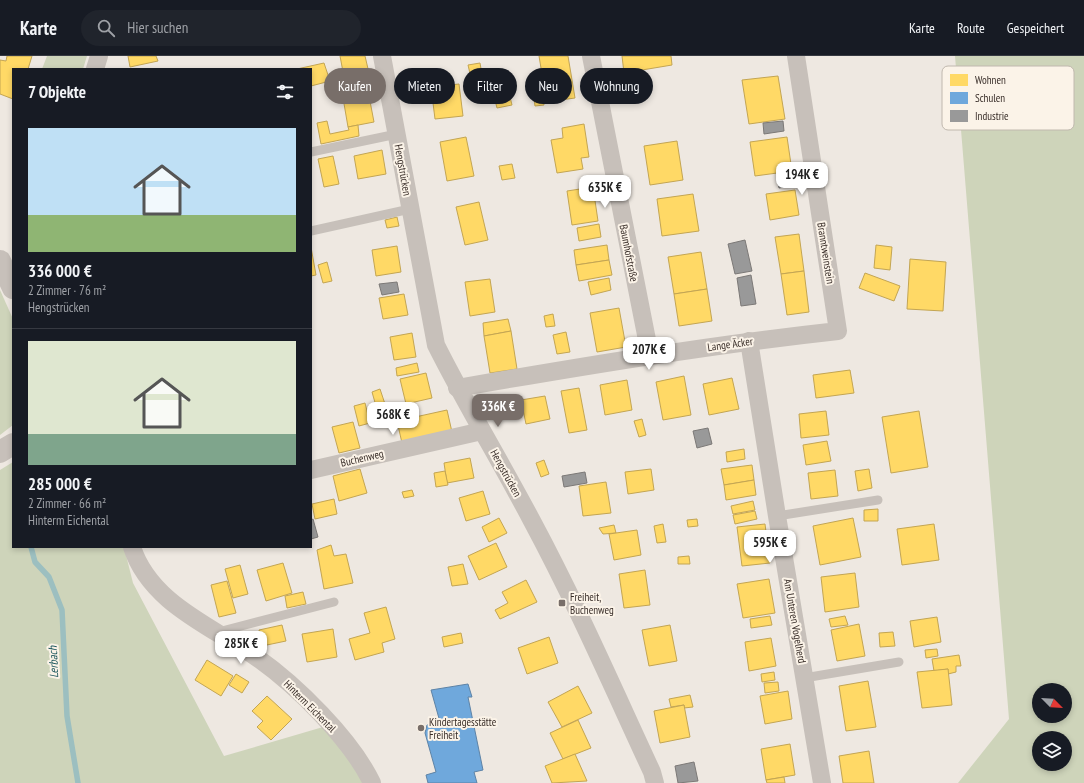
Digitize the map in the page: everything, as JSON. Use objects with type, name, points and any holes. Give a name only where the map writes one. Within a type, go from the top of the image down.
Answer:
[{"type":"street","points":[[95,68],[99,56]]},
{"type":"street","name":"Hengstrücken","points":[[382,56],[436,345],[457,388],[532,520],[571,597],[652,772],[655,783]]},
{"type":"street","name":"Baumhofstraße","points":[[591,56],[650,355]]},
{"type":"street","name":"Branntweinstein","points":[[796,56],[838,331]]},
{"type":"street","points":[[0,262],[12,286]]},
{"type":"street","name":"Lange Äcker","points":[[457,388],[650,355],[749,341],[838,331]]},
{"type":"street","name":"Am Unteren Vogelherd","points":[[749,341],[822,783]]},
{"type":"street","name":"Buchenweg","points":[[312,470],[482,431]]},
{"type":"street","points":[[0,452],[12,445]]},
{"type":"street","name":"Hinterm Eichental","points":[[132,548],[139,565],[158,591],[271,669],[314,708],[350,748],[372,783]]},
{"type":"lane","points":[[312,152],[397,134]]},
{"type":"lane","points":[[312,231],[410,208]]},
{"type":"lane","points":[[777,516],[878,500]]},
{"type":"lane","points":[[218,632],[334,602]]},
{"type":"lane","points":[[804,678],[899,662]]},
{"type":"green space","points":[[47,56],[87,56],[83,68],[42,68]]},
{"type":"green space","points":[[955,56],[1084,56],[1084,783],[958,783],[1009,719],[961,130],[1074,130],[1074,66],[956,66]]},
{"type":"green space","points":[[0,290],[12,317],[12,426],[0,435]]},
{"type":"green space","points":[[12,463],[12,548],[124,548],[133,583],[224,756],[323,727],[343,751],[365,783],[0,783],[0,470]]},
{"type":"building: Wohnen","points":[[7,56],[32,56],[28,68],[12,68],[12,99],[0,94],[0,60],[6,61]]},
{"type":"building: Wohnen","points":[[128,56],[156,56],[158,61],[130,67]]},
{"type":"building: Wohnen","points":[[340,56],[365,56],[368,68],[342,68]]},
{"type":"building: Wohnen","points":[[539,56],[568,56],[570,68],[541,68]]},
{"type":"building: Wohnen","points":[[622,56],[671,56],[672,65],[653,68],[623,68]]},
{"type":"building: Wohnen","points":[[324,63],[326,68],[324,68],[324,83],[312,86],[312,68],[302,68]]},
{"type":"building: Wohnen","points":[[480,63],[481,68],[469,68],[468,65]]},
{"type":"building: Wohnen","points":[[778,76],[785,119],[749,124],[742,80]]},
{"type":"building: Wohnen","points":[[572,80],[575,98],[572,98]]},
{"type":"building: Wohnen","points":[[455,84],[459,84],[463,116],[435,119],[433,104],[455,104]]},
{"type":"building: Wohnen","points":[[344,104],[371,104],[374,122],[348,127]]},
{"type":"building: Wohnen","points":[[496,104],[512,105],[497,108]]},
{"type":"building: Wohnen","points":[[535,104],[544,104],[544,105],[535,106]]},
{"type":"building: Wohnen","points":[[327,121],[330,134],[349,130],[348,127],[358,125],[359,136],[321,144],[317,123]]},
{"type":"building: Wohnen","points":[[584,124],[589,157],[581,158],[583,169],[557,173],[551,140],[563,138],[562,128]]},
{"type":"building: Wohnen","points":[[466,137],[474,176],[447,181],[440,142]]},
{"type":"building: Wohnen","points":[[787,137],[792,171],[755,176],[750,142]]},
{"type":"building: Wohnen","points":[[677,141],[683,180],[650,185],[644,146]]},
{"type":"building: Wohnen","points":[[382,150],[386,174],[358,179],[354,156]]},
{"type":"building: Wohnen","points":[[333,156],[339,184],[324,187],[318,159]]},
{"type":"building: Wohnen","points":[[512,164],[515,178],[502,180],[499,166]]},
{"type":"building: Wohnen","points":[[593,187],[598,221],[572,225],[567,191]]},
{"type":"building: Wohnen","points":[[795,190],[799,215],[770,220],[766,194]]},
{"type":"building: Wohnen","points":[[693,194],[699,231],[662,236],[657,199]]},
{"type":"building: Wohnen","points":[[479,202],[488,240],[465,245],[456,207]]},
{"type":"building: Wohnen","points":[[397,217],[399,226],[387,228],[385,220]]},
{"type":"building: Wohnen","points":[[599,224],[601,237],[579,241],[577,228]]},
{"type":"building: Wohnen","points":[[799,234],[804,271],[781,274],[775,237]]},
{"type":"building: Wohnen","points":[[607,245],[609,260],[576,265],[574,250]]},
{"type":"building: Wohnen","points":[[876,245],[892,247],[890,270],[874,268]]},
{"type":"building: Wohnen","points":[[397,246],[401,272],[376,276],[372,250]]},
{"type":"building: Wohnen","points":[[701,252],[707,289],[674,294],[668,257]]},
{"type":"building: Wohnen","points":[[312,253],[316,275],[312,276]]},
{"type":"building: Wohnen","points":[[910,259],[946,262],[943,311],[907,309]]},
{"type":"building: Wohnen","points":[[609,260],[612,275],[579,281],[576,265]]},
{"type":"building: Wohnen","points":[[327,262],[332,281],[323,283],[318,265]]},
{"type":"building: Wohnen","points":[[804,271],[809,312],[787,315],[781,274]]},
{"type":"building: Wohnen","points":[[865,273],[900,286],[894,301],[859,288]]},
{"type":"building: Wohnen","points":[[609,278],[611,290],[591,295],[588,282]]},
{"type":"building: Wohnen","points":[[490,279],[495,312],[470,316],[465,282]]},
{"type":"building: Wohnen","points":[[707,289],[712,321],[679,326],[674,294]]},
{"type":"building: Wohnen","points":[[404,294],[408,315],[383,319],[379,298]]},
{"type":"building: Wohnen","points":[[619,308],[626,347],[597,352],[590,313]]},
{"type":"building: Wohnen","points":[[553,314],[555,326],[546,327],[544,316]]},
{"type":"building: Wohnen","points":[[508,319],[511,331],[484,336],[483,323]]},
{"type":"building: Wohnen","points":[[511,331],[517,369],[490,373],[484,336]]},
{"type":"building: Wohnen","points":[[566,332],[570,352],[557,354],[553,335]]},
{"type":"building: Wohnen","points":[[412,333],[416,357],[394,360],[390,337]]},
{"type":"building: Wohnen","points":[[417,363],[419,372],[397,376],[396,368]]},
{"type":"building: Wohnen","points":[[850,370],[854,393],[816,398],[813,375]]},
{"type":"building: Wohnen","points":[[426,373],[432,398],[406,404],[400,379]]},
{"type":"building: Wohnen","points":[[684,376],[691,415],[663,420],[656,382]]},
{"type":"building: Wohnen","points":[[732,378],[739,409],[709,415],[703,384]]},
{"type":"building: Wohnen","points":[[627,380],[632,410],[605,415],[600,385]]},
{"type":"building: Wohnen","points":[[579,388],[587,430],[569,433],[561,391]]},
{"type":"building: Wohnen","points":[[380,389],[385,404],[376,406],[372,392]]},
{"type":"building: Wohnen","points":[[545,396],[550,419],[526,424],[521,400]]},
{"type":"building: Wohnen","points":[[365,403],[370,423],[359,426],[354,406]]},
{"type":"building: Wohnen","points":[[447,410],[452,432],[402,443],[397,421]]},
{"type":"building: Wohnen","points":[[826,411],[829,435],[801,438],[799,414]]},
{"type":"building: Wohnen","points":[[919,411],[928,467],[891,473],[882,417]]},
{"type":"building: Wohnen","points":[[642,419],[646,435],[639,437],[634,421]]},
{"type":"building: Wohnen","points":[[353,422],[360,448],[339,453],[332,427]]},
{"type":"building: Wohnen","points":[[827,441],[831,461],[806,465],[803,445]]},
{"type":"building: Wohnen","points":[[744,449],[745,459],[727,462],[726,452]]},
{"type":"building: Wohnen","points":[[470,458],[474,478],[447,483],[444,463]]},
{"type":"building: Wohnen","points":[[544,460],[549,474],[541,477],[536,463]]},
{"type":"building: Wohnen","points":[[752,465],[754,480],[724,485],[721,469]]},
{"type":"building: Wohnen","points":[[360,469],[367,493],[339,501],[333,476]]},
{"type":"building: Wohnen","points":[[651,469],[654,490],[628,494],[625,472]]},
{"type":"building: Wohnen","points":[[869,469],[872,488],[858,491],[855,471]]},
{"type":"building: Wohnen","points":[[835,470],[838,496],[811,499],[808,473]]},
{"type":"building: Wohnen","points":[[445,471],[448,485],[436,487],[434,473]]},
{"type":"building: Wohnen","points":[[754,480],[756,495],[726,500],[724,485]]},
{"type":"building: Wohnen","points":[[606,482],[611,513],[583,516],[579,486]]},
{"type":"building: Wohnen","points":[[412,490],[414,496],[404,498],[402,492]]},
{"type":"building: Wohnen","points":[[483,491],[490,514],[466,521],[459,498]]},
{"type":"building: Wohnen","points":[[334,499],[337,514],[315,519],[312,504]]},
{"type":"building: Wohnen","points":[[753,501],[755,510],[733,514],[731,506]]},
{"type":"building: Wohnen","points":[[878,509],[878,521],[864,521],[864,510]]},
{"type":"building: Wohnen","points":[[755,511],[757,519],[735,524],[733,515]]},
{"type":"building: Wohnen","points":[[499,518],[507,533],[489,542],[482,527]]},
{"type":"building: Wohnen","points":[[853,518],[861,557],[820,565],[813,526]]},
{"type":"building: Wohnen","points":[[697,519],[698,526],[688,527],[687,520]]},
{"type":"building: Wohnen","points":[[663,524],[666,542],[657,543],[654,526]]},
{"type":"building: Wohnen","points":[[765,524],[770,563],[742,566],[737,527]]},
{"type":"building: Wohnen","points":[[934,524],[939,560],[902,565],[897,529]]},
{"type":"building: Wohnen","points":[[614,525],[616,533],[603,534],[599,528]]},
{"type":"building: Wohnen","points":[[637,530],[641,555],[614,560],[609,534]]},
{"type":"building: Wohnen","points":[[496,543],[507,567],[479,580],[468,556]]},
{"type":"building: Wohnen","points":[[331,545],[334,556],[346,554],[353,583],[324,589],[317,550]]},
{"type":"building: Wohnen","points":[[689,556],[690,564],[678,564],[678,557]]},
{"type":"building: Wohnen","points":[[283,563],[292,593],[266,601],[257,570]]},
{"type":"building: Wohnen","points":[[463,564],[468,584],[452,586],[448,567]]},
{"type":"building: Wohnen","points":[[240,565],[248,594],[233,598],[225,569]]},
{"type":"building: Wohnen","points":[[645,570],[650,605],[624,608],[619,574]]},
{"type":"building: Wohnen","points":[[855,573],[859,607],[825,612],[821,577]]},
{"type":"building: Wohnen","points":[[769,579],[775,613],[743,618],[737,584]]},
{"type":"building: Wohnen","points":[[526,580],[537,602],[500,619],[495,610],[508,603],[502,592]]},
{"type":"building: Wohnen","points":[[227,581],[236,613],[219,617],[211,585]]},
{"type":"building: Wohnen","points":[[303,592],[306,604],[287,608],[285,596]]},
{"type":"building: Wohnen","points":[[386,607],[395,639],[382,643],[384,652],[355,660],[349,639],[370,633],[364,613]]},
{"type":"building: Wohnen","points":[[770,616],[772,625],[751,628],[750,619]]},
{"type":"building: Wohnen","points":[[845,616],[848,625],[831,627],[829,619]]},
{"type":"building: Wohnen","points":[[937,617],[941,642],[914,647],[910,621]]},
{"type":"building: Wohnen","points":[[859,624],[865,656],[837,661],[831,630]]},
{"type":"building: Wohnen","points":[[282,625],[286,641],[262,646],[259,630]]},
{"type":"building: Wohnen","points":[[670,625],[677,661],[649,666],[642,630]]},
{"type":"building: Wohnen","points":[[333,629],[337,657],[307,662],[302,634]]},
{"type":"building: Wohnen","points":[[893,632],[895,646],[880,647],[879,633]]},
{"type":"building: Wohnen","points":[[461,633],[463,643],[444,647],[442,637]]},
{"type":"building: Wohnen","points":[[549,637],[558,663],[527,674],[518,648]]},
{"type":"building: Wohnen","points":[[771,638],[776,666],[749,671],[745,642]]},
{"type":"building: Wohnen","points":[[937,649],[938,656],[926,658],[925,650]]},
{"type":"building: Wohnen","points":[[959,655],[961,666],[956,666],[956,672],[948,674],[948,669],[934,671],[932,659]]},
{"type":"building: Wohnen","points":[[207,660],[233,676],[221,696],[195,680]]},
{"type":"building: Wohnen","points":[[948,669],[952,705],[922,708],[917,672]]},
{"type":"building: Wohnen","points":[[774,672],[775,680],[762,682],[761,674]]},
{"type":"building: Wohnen","points":[[236,674],[249,682],[242,693],[229,685]]},
{"type":"building: Wohnen","points":[[868,681],[876,727],[846,731],[839,686]]},
{"type":"building: Wohnen","points":[[778,682],[779,691],[765,693],[764,683]]},
{"type":"building: Wohnen","points":[[578,686],[592,713],[562,727],[548,702]]},
{"type":"building: Wohnen","points":[[788,691],[792,719],[765,724],[760,696]]},
{"type":"building: Wohnen","points":[[690,695],[693,707],[684,708],[684,705],[671,707],[669,699]]},
{"type":"building: Wohnen","points":[[267,696],[292,719],[271,740],[257,727],[263,721],[252,711]]},
{"type":"building: Wohnen","points":[[684,705],[690,737],[660,743],[654,711]]},
{"type":"building: Wohnen","points":[[578,720],[591,748],[563,759],[550,733]]},
{"type":"building: Wohnen","points":[[790,744],[795,775],[766,780],[761,749]]},
{"type":"building: Wohnen","points":[[869,751],[874,783],[843,783],[839,756]]},
{"type":"building: Wohnen","points":[[575,754],[587,781],[552,783],[545,766]]},
{"type":"building: Wohnen","points":[[784,777],[785,783],[767,783],[766,780]]},
{"type":"building: Schulen","points":[[468,684],[472,697],[468,697],[483,770],[474,772],[477,783],[428,783],[426,775],[436,772],[425,733],[427,725],[440,722],[431,690]]},
{"type":"building: Industrie","points":[[783,121],[784,131],[764,134],[763,123]]},
{"type":"building: Industrie","points":[[789,174],[791,186],[779,188],[777,176]]},
{"type":"building: Industrie","points":[[745,240],[752,271],[735,274],[728,244]]},
{"type":"building: Industrie","points":[[751,275],[756,304],[741,306],[737,278]]},
{"type":"building: Industrie","points":[[397,282],[399,292],[382,295],[379,284]]},
{"type":"building: Industrie","points":[[708,428],[712,444],[697,448],[693,431]]},
{"type":"building: Industrie","points":[[585,472],[587,483],[564,487],[562,476]]},
{"type":"building: Industrie","points":[[312,520],[318,537],[312,539]]},
{"type":"building: Industrie","points":[[694,762],[698,781],[678,783],[675,766]]},
{"type":"waterway","name":"Lerbach","points":[[31,548],[35,562],[49,577],[62,610],[67,716],[78,783]]},
{"type":"place","name":"Freiheit, Buchenweg","points":[[562,603]]},
{"type":"place","name":"Kindertagesstätte Freiheit","points":[[421,728]]}]
